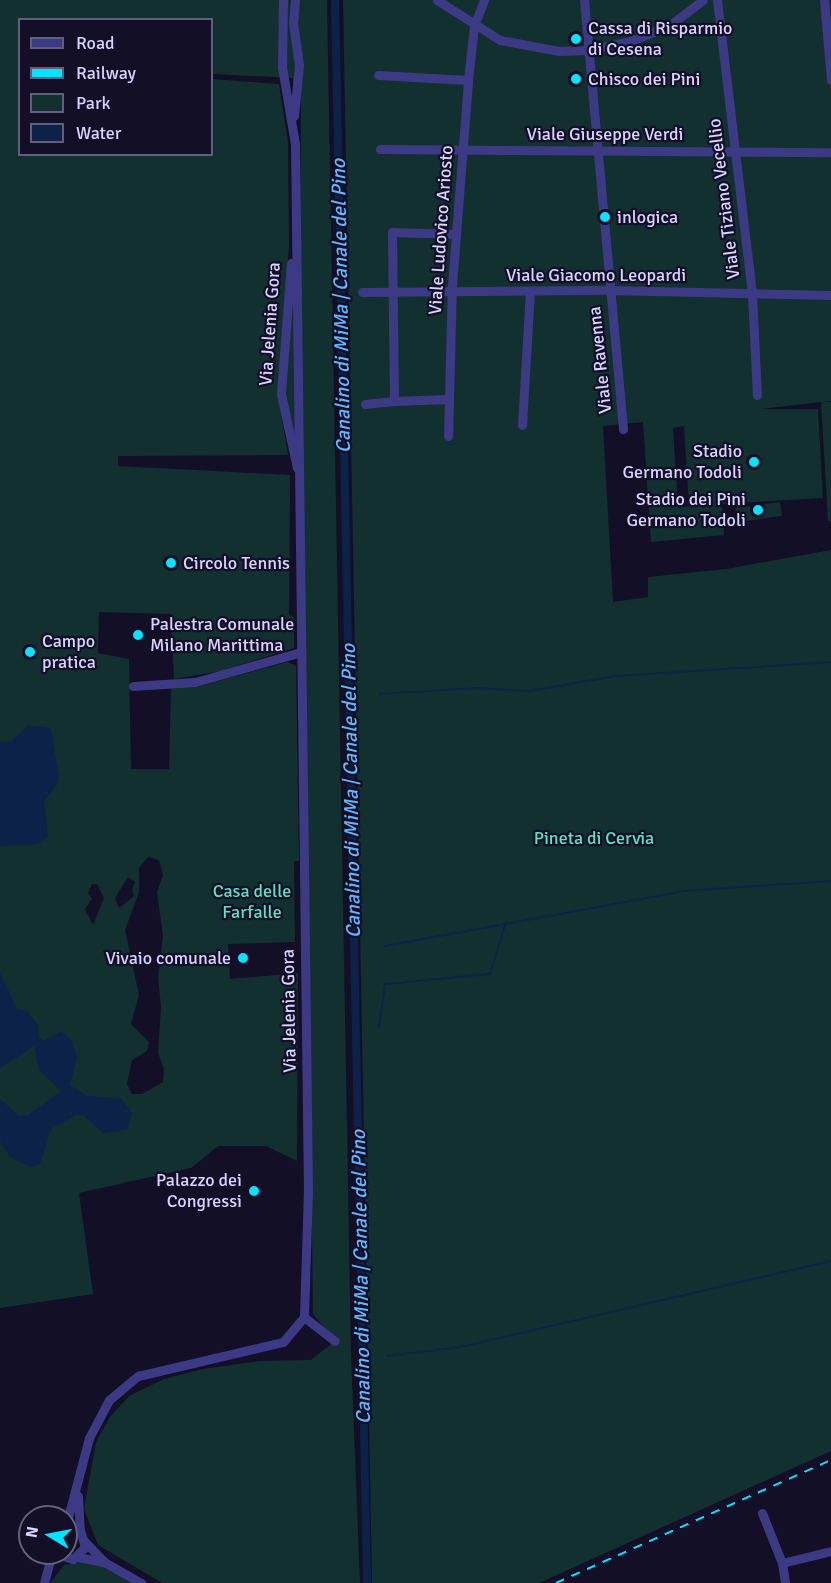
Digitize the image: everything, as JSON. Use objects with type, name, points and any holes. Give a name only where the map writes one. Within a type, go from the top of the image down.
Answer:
[{"type":"street","name":"Via Jelenia Gora","points":[[283,0],[282,67],[293,118]]},
{"type":"street","name":"Via Jelenia Gora","points":[[295,0],[293,23],[299,65],[293,118],[308,1192],[304,1317]]},
{"type":"street","points":[[437,0],[474,26],[514,44],[559,51],[588,50],[649,34],[690,12],[703,0]]},
{"type":"street","name":"Viale Ludovico Ariosto","points":[[448,436],[455,234],[474,26],[484,0]]},
{"type":"street","name":"Viale Ravenna","points":[[584,0],[595,151],[623,429]]},
{"type":"street","name":"Viale Tiziano Vecellio","points":[[717,0],[752,294],[757,395]]},
{"type":"street","points":[[824,0],[831,80]]},
{"type":"street","points":[[378,75],[468,80]]},
{"type":"street","name":"Viale Giuseppe Verdi","points":[[380,149],[831,152]]},
{"type":"street","name":"Via Jelenia Gora","points":[[296,216],[281,394],[297,468]]},
{"type":"street","points":[[381,231],[455,234]]},
{"type":"street","points":[[392,232],[394,401]]},
{"type":"street","name":"Viale Giacomo Leopardi","points":[[362,292],[392,289],[530,292],[609,290],[831,295]]},
{"type":"street","points":[[522,425],[530,292]]},
{"type":"street","points":[[365,404],[449,399]]},
{"type":"street","points":[[133,686],[195,682],[301,652]]},
{"type":"street","points":[[71,1505],[98,1419],[109,1400],[138,1376],[264,1349],[283,1342],[304,1317],[335,1341]]},
{"type":"street","points":[[78,1479],[80,1530],[86,1542],[104,1562],[141,1583]]},
{"type":"street","points":[[762,1513],[782,1563],[784,1583]]},
{"type":"street","points":[[86,1542],[78,1557],[104,1562]]},
{"type":"street","points":[[782,1563],[831,1551]]},
{"type":"street","points":[[45,1583],[52,1565]]},
{"type":"green space","name":"Casa delle Farfalle","points":[[0,0],[327,0],[351,1354],[360,1583],[162,1583],[98,1545],[84,1509],[96,1442],[110,1417],[129,1396],[164,1379],[203,1369],[259,1361],[311,1360],[335,1341],[313,1314],[300,329],[301,78],[293,102],[289,94],[293,95],[293,78],[213,74],[213,18],[18,18],[18,156],[213,156],[213,79],[279,84],[288,142],[289,246],[278,396],[288,455],[118,456],[118,466],[290,475],[289,615],[294,617],[294,648],[221,671],[174,679],[171,614],[99,612],[98,653],[129,659],[131,769],[169,769],[171,687],[197,687],[287,662],[296,666],[299,861],[294,861],[295,942],[228,944],[230,979],[298,973],[297,1161],[266,1146],[218,1146],[191,1168],[79,1193],[93,1294],[0,1308]],"holes":[[[148,857],[159,860],[163,875],[157,892],[163,936],[158,977],[161,1007],[158,1053],[164,1069],[163,1082],[142,1094],[132,1094],[127,1084],[132,1060],[147,1051],[149,1042],[131,1024],[139,995],[125,930],[139,893],[139,868]],[[128,877],[135,882],[132,890],[134,896],[119,908],[115,898]],[[92,884],[97,884],[104,898],[93,925],[85,909],[92,899],[88,893]]]},
{"type":"green space","name":"Pineta di Cervia","points":[[343,0],[831,0],[831,401],[823,402],[831,402],[831,521],[828,521],[821,402],[759,409],[818,409],[823,498],[722,504],[724,535],[651,542],[643,422],[603,426],[613,602],[648,597],[648,577],[726,569],[831,550],[831,1451],[539,1583],[372,1583]],"holes":[[[684,426],[689,506],[678,508],[673,428]]]},
{"type":"green space","points":[[294,264],[295,460],[285,390]]},
{"type":"green space","name":"Stadio dei Pini Germano Todoli","points":[[780,502],[782,516],[737,522],[735,508]]},
{"type":"green space","points":[[86,1561],[98,1564],[131,1583],[50,1583],[64,1565],[78,1565],[78,1562]]},
{"type":"water","points":[[28,725],[50,728],[52,735],[59,776],[57,785],[44,801],[48,838],[33,845],[0,846],[0,742],[12,741]]},
{"type":"water","points":[[0,973],[17,1008],[28,1012],[38,1025],[39,1037],[44,1041],[62,1031],[72,1041],[77,1058],[70,1085],[87,1096],[121,1098],[132,1113],[128,1129],[103,1133],[83,1115],[76,1115],[51,1129],[40,1164],[31,1167],[10,1157],[0,1141],[0,1099],[19,1116],[28,1115],[61,1091],[39,1070],[34,1046],[0,1068]]},
{"type":"waterway","name":"Canalino di MiMa | Canale del Pino","points":[[335,0],[367,1583]]},
{"type":"waterway","points":[[379,694],[478,688],[529,691],[616,676],[831,662]]},
{"type":"waterway","points":[[385,946],[684,891],[831,881]]},
{"type":"waterway","points":[[379,1027],[385,984],[490,974],[506,922]]},
{"type":"waterway","points":[[387,1356],[461,1347],[831,1261]]},
{"type":"railway","points":[[556,1583],[831,1460]]},
{"type":"place","name":"Cassa di Risparmio di Cesena","points":[[576,39]]},
{"type":"place","name":"Chisco dei Pini","points":[[576,79]]},
{"type":"place","name":"inlogica","points":[[605,217]]},
{"type":"place","name":"Stadio Germano Todoli","points":[[754,462]]},
{"type":"place","name":"Stadio dei Pini Germano Todoli","points":[[758,510]]},
{"type":"place","name":"Circolo Tennis","points":[[171,563]]},
{"type":"place","name":"Palestra Comunale Milano Marittima","points":[[138,635]]},
{"type":"place","name":"Campo pratica","points":[[30,652]]},
{"type":"place","name":"Vivaio comunale","points":[[243,958]]},
{"type":"place","name":"Palazzo dei Congressi","points":[[254,1191]]}]
